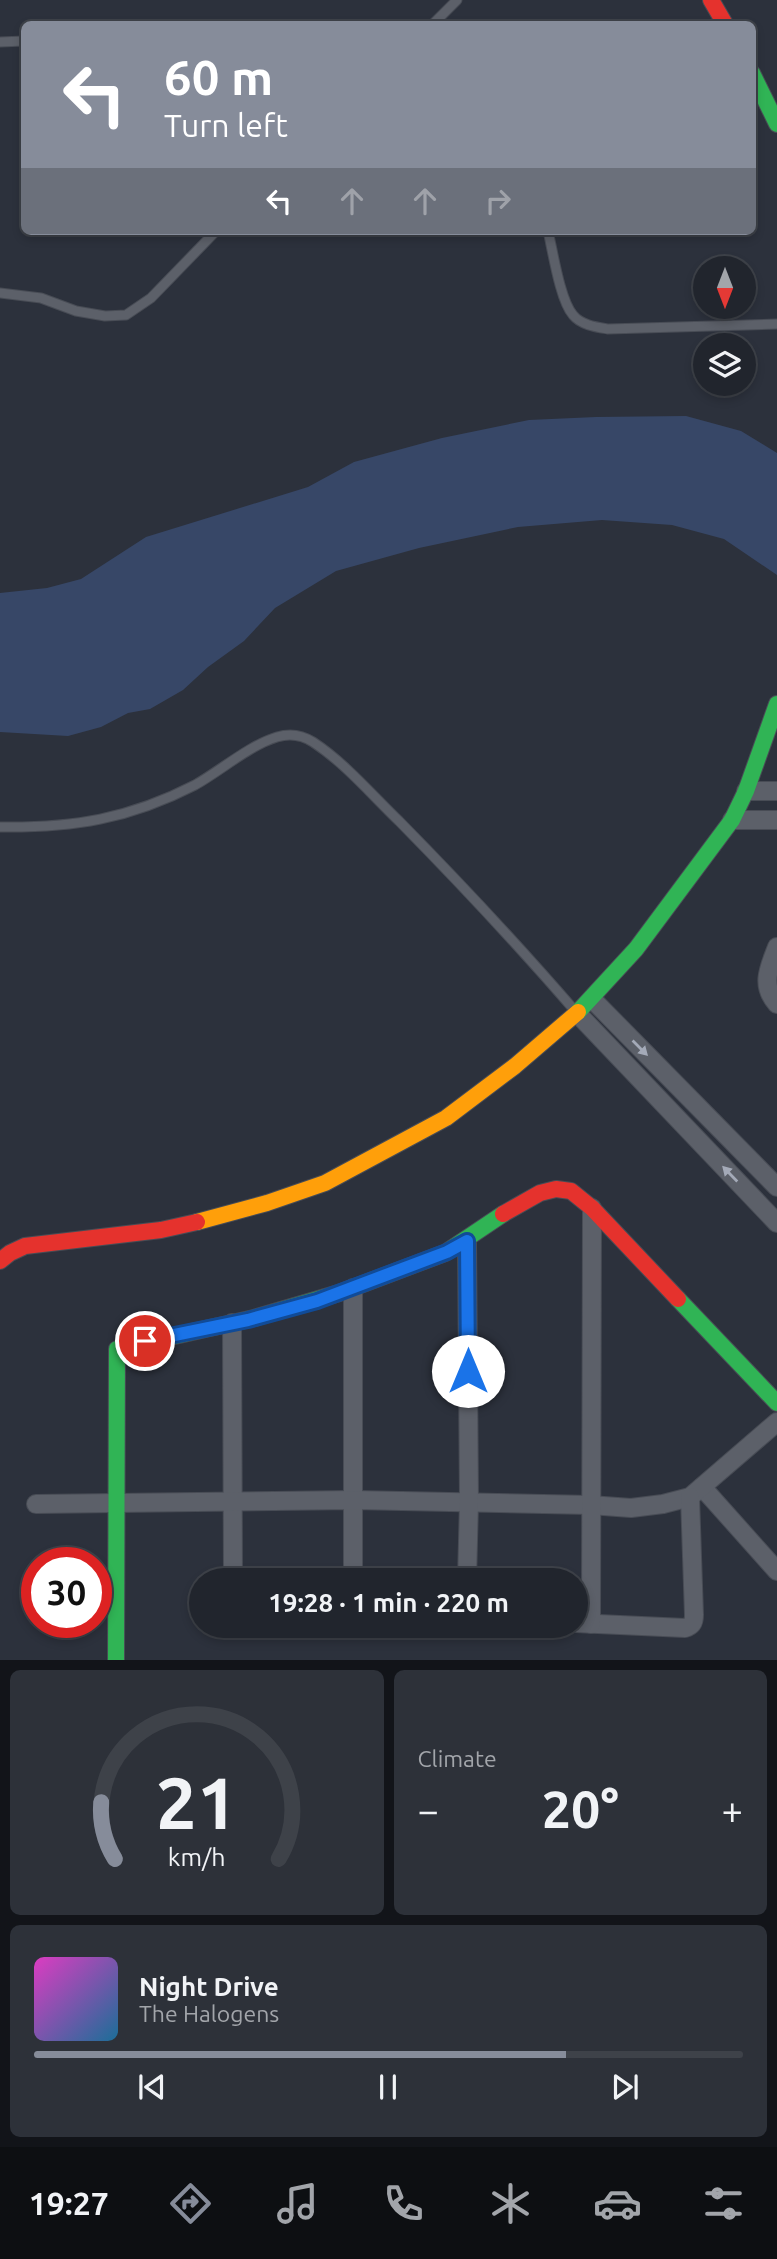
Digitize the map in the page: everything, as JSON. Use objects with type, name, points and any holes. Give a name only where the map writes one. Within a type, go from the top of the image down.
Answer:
[{"type":"street","points":[[711,0],[723,21]]},
{"type":"street","points":[[756,81],[777,124]]},
{"type":"street","points":[[0,1261],[25,1246],[149,1231],[208,1220],[267,1203],[325,1183],[446,1118],[516,1066],[577,1013],[636,949],[732,820],[746,790],[777,704]]},
{"type":"street","points":[[746,790],[777,791]]},
{"type":"street","points":[[732,820],[777,820]]},
{"type":"street","points":[[777,947],[767,972],[766,984],[777,1004]]},
{"type":"street","points":[[592,999],[777,1187]]},
{"type":"street","points":[[577,1013],[777,1223]]},
{"type":"street","points":[[116,1660],[117,1349],[232,1323],[317,1301],[353,1288],[447,1252],[520,1204],[539,1194],[559,1189],[573,1192],[592,1208],[777,1403]]},
{"type":"street","points":[[586,1568],[590,1505],[592,1208]]},
{"type":"street","points":[[467,1241],[467,1568]]},
{"type":"street","points":[[353,1288],[353,1568]]},
{"type":"street","points":[[232,1323],[233,1568]]},
{"type":"street","points":[[36,1504],[354,1500],[631,1508],[663,1504],[696,1492],[777,1422]]},
{"type":"street","points":[[696,1492],[777,1570]]},
{"type":"street","points":[[588,1623],[669,1628],[691,1626],[694,1622],[696,1492]]},
{"type":"lane","points":[[436,21],[457,0]]},
{"type":"lane","points":[[0,42],[21,41]]},
{"type":"lane","points":[[0,293],[41,298],[76,311],[105,316],[126,315],[151,298],[212,235]]},
{"type":"lane","points":[[549,235],[564,302],[574,317],[587,325],[608,329],[777,324]]},
{"type":"lane","points":[[0,827],[44,828],[92,822],[131,811],[196,784],[276,737],[301,736],[341,764],[412,834],[577,1013]]},
{"type":"water","points":[[686,416],[741,431],[777,453],[777,575],[724,539],[672,525],[602,520],[518,527],[419,548],[336,571],[275,608],[244,641],[208,667],[183,690],[150,709],[128,713],[101,727],[68,736],[0,732],[0,593],[47,588],[81,579],[146,537],[308,487],[354,462],[442,438],[529,420]]},
{"type":"traffic: fast","points":[[756,81],[777,124]]},
{"type":"traffic: fast","points":[[578,1012],[636,949],[732,820],[746,791],[777,704]]},
{"type":"traffic: fast","points":[[116,1660],[117,1349],[254,1318],[339,1293],[445,1253],[503,1214]]},
{"type":"traffic: fast","points":[[678,1299],[777,1403]]},
{"type":"traffic: slow","points":[[197,1222],[267,1203],[325,1183],[446,1118],[515,1066],[578,1012]]},
{"type":"traffic: jam","points":[[711,0],[723,21]]},
{"type":"traffic: jam","points":[[503,1214],[540,1193],[556,1189],[571,1191],[592,1208],[678,1299]]},
{"type":"traffic: jam","points":[[0,1261],[25,1246],[161,1230],[197,1222]]},
{"type":"route","points":[[145,1341],[248,1320],[317,1301],[447,1252],[467,1241],[468,1371]]}]
